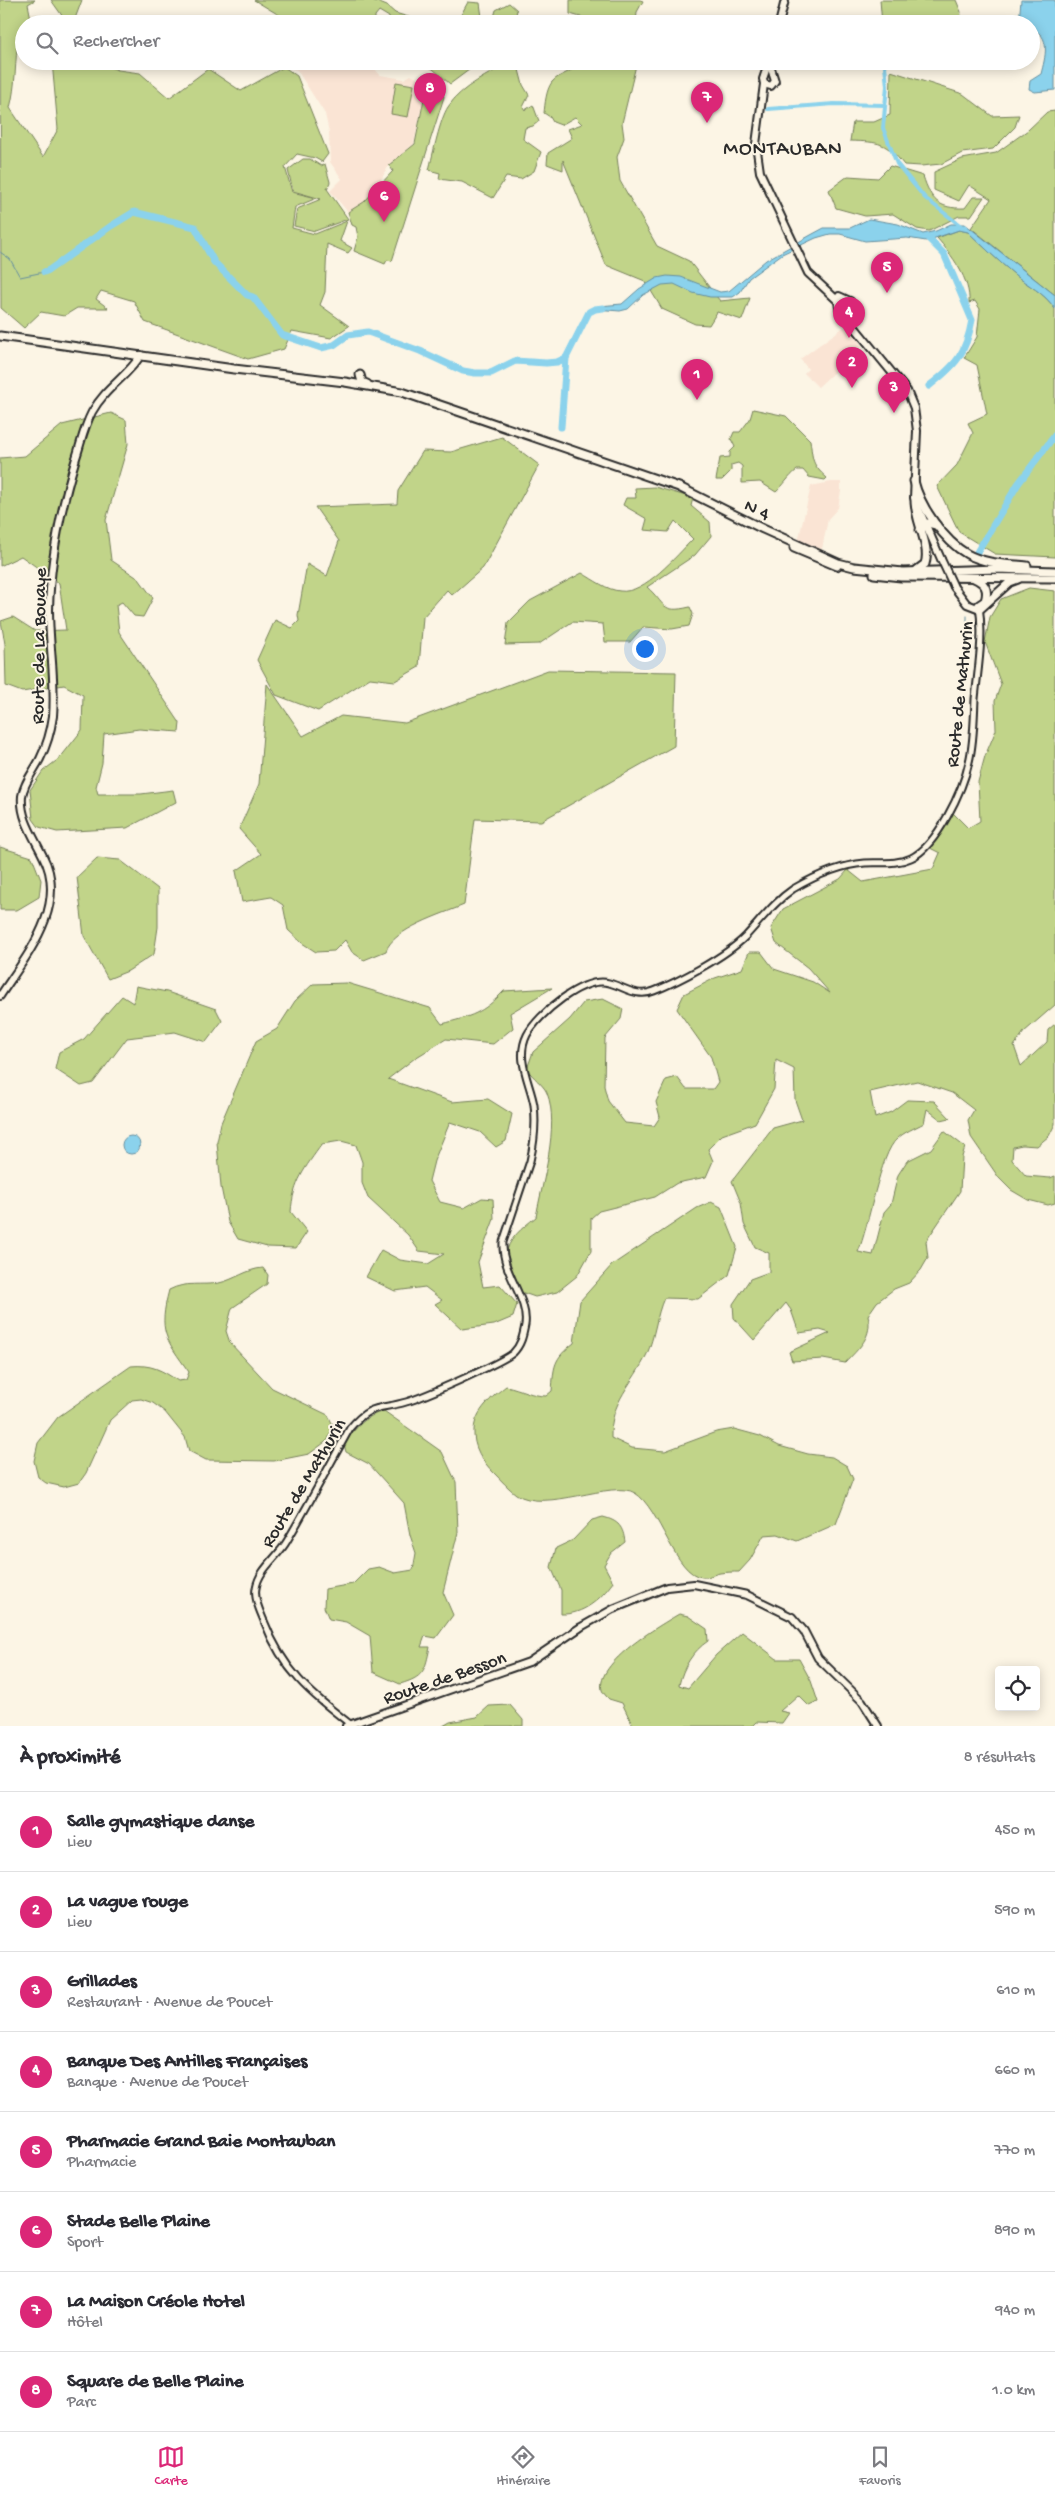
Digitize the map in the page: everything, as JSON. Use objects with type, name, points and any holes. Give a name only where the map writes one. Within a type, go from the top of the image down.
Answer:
[{"type":"highway","name":"N 4","points":[[0,336],[346,382],[356,381],[360,375],[362,382],[419,397],[679,486],[838,563],[854,567],[916,571],[1054,574]]},
{"type":"highway","name":"N 4","points":[[308,377],[393,392],[663,482],[679,488],[802,552],[845,569],[901,577],[1054,574]]},
{"type":"highway","points":[[914,481],[919,502],[926,558],[925,564],[916,571]]},
{"type":"highway","points":[[919,502],[936,525],[962,551],[974,557],[1054,574]]},
{"type":"highway","points":[[922,524],[936,525]]},
{"type":"highway","points":[[980,607],[1013,580],[1054,574]]},
{"type":"highway","points":[[971,577],[980,581],[986,588],[986,597],[980,607]]},
{"type":"main road","points":[[781,15],[785,0]]},
{"type":"main road","points":[[763,98],[776,79],[770,74],[770,70]]},
{"type":"main road","points":[[770,74],[762,79],[764,84],[763,98],[756,134],[757,160],[812,279],[840,299],[848,299],[850,319]]},
{"type":"main road","points":[[764,84],[773,84]]},
{"type":"main road","points":[[840,299],[838,306],[850,319],[866,344],[907,392],[914,408],[917,431],[914,481]]},
{"type":"main road","points":[[841,310],[846,310],[850,307]]},
{"type":"main road","name":"Route de La Bouaye","points":[[0,996],[40,932],[50,903],[50,877],[44,858],[25,821],[22,810],[22,796],[27,781],[47,743],[53,716],[50,595],[64,500],[91,414],[112,384],[126,374],[141,355]]},
{"type":"main road","points":[[919,502],[922,524],[959,597],[971,607],[980,607]]},
{"type":"main road","name":"Route de Besson","points":[[348,1725],[530,1662],[601,1616],[659,1589],[674,1585],[694,1584],[722,1588],[767,1603],[799,1623],[818,1658],[862,1701],[878,1726]]},
{"type":"street","name":"Route de Mathurin","points":[[348,1725],[312,1694],[289,1670],[265,1624],[257,1604],[255,1588],[260,1575],[286,1544],[350,1428],[359,1417],[370,1410],[406,1403],[421,1397],[504,1359],[521,1344],[525,1322],[523,1308],[502,1256],[503,1242],[530,1160],[532,1146],[534,1105],[523,1059],[523,1045],[526,1036],[553,1008],[583,986],[608,982],[636,992],[655,991],[728,951],[781,898],[816,878],[849,865],[906,860],[920,853],[950,811],[960,791],[969,762],[982,636],[980,607]]},
{"type":"shaded area","points":[[297,70],[376,70],[380,75],[404,79],[411,75],[427,84],[414,144],[389,165],[376,189],[364,202],[348,212],[330,191],[342,179],[330,162],[329,132],[325,114]]},
{"type":"shaded area","points":[[848,324],[862,346],[818,387],[804,373],[808,369],[800,359]]},
{"type":"shaded area","points":[[841,482],[841,491],[838,508],[828,519],[822,549],[798,542],[811,486]]},
{"type":"green space","points":[[0,0],[35,0],[28,4],[30,15],[15,15],[15,70],[10,108],[43,157],[58,129],[53,70],[118,70],[140,73],[169,98],[207,70],[241,91],[279,70],[288,70],[297,76],[328,154],[322,162],[315,158],[297,154],[285,167],[292,192],[317,198],[295,207],[292,228],[315,234],[347,221],[340,241],[352,248],[348,253],[327,244],[325,292],[320,305],[349,326],[331,338],[292,331],[284,349],[248,359],[145,322],[134,301],[101,291],[96,299],[108,308],[77,308],[64,316],[41,312],[24,328],[1,308]]},
{"type":"green space","points":[[51,0],[82,0],[76,15],[62,15]]},
{"type":"green space","points":[[254,0],[372,0],[402,15],[386,15],[379,11],[376,15],[279,15]]},
{"type":"green space","points":[[570,0],[643,1],[637,15],[570,14]]},
{"type":"green space","points":[[880,0],[956,0],[961,12],[960,15],[881,15]]},
{"type":"green space","points":[[468,2],[480,3],[482,15],[461,15]]},
{"type":"green space","points":[[509,3],[517,10],[516,15],[495,15],[496,10]]},
{"type":"green space","points":[[434,70],[469,70],[450,84]]},
{"type":"green space","points":[[495,70],[519,70],[523,85],[529,95],[523,107],[525,110],[533,105],[539,121],[533,126],[525,128],[523,139],[541,152],[534,171],[521,179],[506,177],[493,198],[462,182],[439,179],[440,173],[429,170],[445,112],[454,99],[468,87]]},
{"type":"green space","points":[[570,70],[635,70],[622,123],[624,138],[617,157],[620,181],[657,246],[689,261],[720,301],[750,298],[742,320],[717,312],[709,325],[695,324],[662,309],[645,281],[606,265],[563,160],[563,170],[547,164],[548,153],[572,138],[568,129],[582,124],[575,117],[561,125],[553,122],[544,113],[548,89],[555,79]]},
{"type":"green space","points":[[891,71],[963,94],[992,116],[1019,115],[1015,127],[993,149],[962,153],[941,164],[921,166],[904,165],[887,148],[876,143],[850,141],[853,122],[874,122],[890,115]]},
{"type":"green space","points":[[396,82],[414,85],[408,117],[391,114]]},
{"type":"green space","points":[[427,84],[443,94],[444,97],[392,261],[387,260],[385,264],[354,251],[358,237],[356,227],[352,225],[348,212],[364,202],[393,171],[389,165],[415,144]]},
{"type":"green space","points":[[1055,111],[1055,295],[971,228],[991,199],[969,185],[959,201],[934,190],[934,172],[962,159],[996,153],[1028,130],[1047,112]]},
{"type":"green space","points":[[303,159],[310,159],[321,166],[325,164],[330,182],[327,189],[348,219],[315,231],[294,226],[297,209],[321,199],[293,191],[288,170]]},
{"type":"green space","points":[[890,166],[923,176],[933,197],[942,205],[948,207],[965,208],[973,197],[984,197],[971,216],[959,216],[929,231],[917,229],[893,214],[865,216],[836,208],[829,190],[848,176],[878,178]]},
{"type":"green space","points":[[959,230],[968,232],[1008,269],[1046,298],[1055,309],[1055,557],[995,554],[959,532],[937,486],[957,465],[973,433],[968,423],[987,414],[977,365],[964,358],[977,337],[980,309],[975,301],[969,303],[967,285],[959,268],[937,238]]},
{"type":"green space","points":[[753,409],[786,416],[810,440],[815,465],[827,478],[825,480],[809,477],[803,470],[797,470],[776,492],[760,482],[742,483],[742,466],[738,463],[731,465],[731,471],[722,480],[716,480],[720,458],[730,457],[730,452],[735,447],[731,439],[734,432],[740,432],[750,419]]},
{"type":"green space","points":[[111,413],[126,420],[128,444],[106,520],[111,560],[139,579],[153,598],[143,617],[134,616],[122,602],[116,605],[119,632],[180,723],[179,732],[139,729],[104,734],[102,763],[96,787],[98,794],[141,794],[173,790],[176,802],[127,828],[57,832],[39,827],[33,819],[30,790],[43,771],[60,758],[82,730],[83,695],[64,685],[22,692],[6,686],[5,644],[1,621],[13,617],[35,631],[66,630],[59,583],[21,556],[0,566],[0,458],[25,456],[62,425]]},
{"type":"green space","points":[[502,437],[539,465],[483,568],[452,595],[447,590],[423,617],[419,667],[395,681],[370,678],[318,711],[276,695],[257,660],[275,620],[292,628],[299,621],[298,615],[307,564],[327,576],[339,541],[315,507],[397,504],[398,491],[423,451],[451,452]]},
{"type":"green space","points":[[655,487],[693,498],[691,506],[710,522],[711,536],[695,555],[647,587],[661,603],[669,608],[681,609],[690,607],[693,614],[689,626],[672,629],[643,627],[630,642],[605,642],[603,624],[572,622],[539,644],[505,645],[508,623],[530,601],[582,573],[610,589],[629,591],[649,581],[669,564],[693,539],[675,521],[668,532],[644,530],[647,519],[623,505],[626,498],[636,498],[635,488]]},
{"type":"green space","points":[[1029,588],[1055,591],[1055,1005],[1024,1032],[1014,1046],[1021,1066],[1047,1042],[1048,1030],[1055,1024],[1055,1124],[1049,1136],[1037,1146],[1022,1145],[1013,1147],[1012,1160],[1026,1176],[1050,1178],[1055,1176],[1055,1203],[1048,1205],[1028,1200],[1011,1190],[999,1178],[971,1137],[968,1120],[974,1110],[952,1093],[917,1081],[870,1092],[875,1118],[891,1112],[907,1100],[934,1101],[950,1118],[941,1120],[927,1109],[924,1123],[903,1134],[891,1147],[880,1174],[858,1252],[873,1255],[884,1212],[891,1204],[898,1175],[907,1161],[931,1149],[944,1131],[965,1147],[962,1157],[960,1191],[926,1241],[928,1258],[921,1270],[909,1283],[894,1289],[877,1302],[868,1315],[868,1330],[864,1342],[845,1363],[823,1359],[792,1361],[789,1352],[830,1333],[820,1330],[799,1333],[791,1310],[786,1303],[754,1340],[734,1318],[733,1304],[750,1279],[769,1272],[769,1253],[755,1247],[744,1224],[741,1203],[732,1181],[773,1128],[802,1120],[795,1100],[794,1069],[776,1060],[774,1089],[755,1123],[722,1135],[708,1149],[713,1161],[706,1177],[677,1183],[655,1197],[599,1211],[591,1218],[591,1251],[577,1276],[557,1292],[535,1297],[515,1290],[506,1257],[511,1241],[517,1233],[536,1217],[551,1138],[551,1106],[547,1093],[527,1069],[533,1052],[570,1019],[584,1002],[603,999],[623,1009],[621,1019],[605,1038],[604,1086],[608,1101],[625,1123],[654,1126],[660,1117],[656,1102],[666,1080],[677,1077],[686,1089],[713,1089],[718,1082],[711,1057],[677,1009],[684,994],[715,978],[742,969],[749,952],[761,952],[774,969],[813,982],[830,993],[808,968],[776,943],[771,928],[783,909],[840,879],[848,870],[863,882],[933,869],[940,853],[928,847],[952,812],[968,828],[980,821],[978,782],[985,756],[996,730],[995,701],[1001,684],[985,642],[990,617],[1001,599]]},
{"type":"green space","points":[[548,670],[676,672],[674,746],[541,821],[475,819],[464,905],[408,929],[390,943],[386,951],[364,960],[352,952],[345,940],[334,951],[316,952],[302,943],[288,930],[283,905],[271,897],[242,902],[236,871],[261,854],[239,829],[259,784],[267,684],[303,736],[341,716],[405,723]]},
{"type":"green space","points":[[0,847],[32,857],[41,880],[39,897],[17,910],[0,910]]},
{"type":"green space","points":[[97,858],[120,860],[158,889],[158,927],[154,954],[128,971],[108,979],[84,936],[77,877]]},
{"type":"green space","points":[[347,983],[430,1008],[442,1024],[476,1013],[489,1005],[504,991],[552,988],[510,1013],[513,1028],[493,1044],[446,1039],[415,1058],[388,1079],[452,1102],[488,1099],[512,1114],[506,1141],[496,1147],[480,1132],[450,1122],[434,1161],[429,1181],[440,1202],[464,1208],[482,1198],[493,1199],[494,1219],[478,1262],[483,1287],[500,1285],[517,1304],[513,1317],[494,1325],[462,1329],[435,1304],[442,1300],[425,1287],[395,1291],[366,1277],[381,1250],[400,1260],[428,1264],[444,1254],[419,1251],[408,1235],[368,1198],[362,1183],[362,1162],[356,1145],[341,1141],[322,1144],[305,1168],[297,1184],[292,1201],[291,1212],[307,1232],[296,1248],[267,1247],[238,1239],[228,1222],[221,1187],[217,1142],[221,1123],[256,1041],[277,1029],[295,1001],[313,984]]},
{"type":"green space","points":[[136,986],[167,992],[216,1009],[222,1021],[206,1042],[175,1032],[127,1038],[93,1083],[81,1086],[55,1069],[59,1052],[84,1039],[122,996],[133,1003]]},
{"type":"green space","points":[[711,1202],[721,1207],[737,1247],[729,1275],[698,1299],[664,1298],[647,1354],[623,1393],[614,1413],[611,1438],[632,1448],[665,1451],[716,1432],[734,1429],[760,1436],[779,1446],[808,1454],[832,1457],[847,1466],[853,1479],[836,1524],[797,1541],[778,1534],[764,1535],[750,1560],[739,1572],[720,1573],[702,1577],[692,1573],[684,1565],[652,1512],[635,1493],[625,1490],[611,1490],[561,1499],[544,1500],[529,1499],[516,1494],[486,1464],[477,1448],[474,1430],[477,1417],[481,1411],[506,1386],[541,1396],[546,1396],[552,1391],[553,1375],[558,1359],[574,1343],[580,1301],[612,1265],[697,1208]]},
{"type":"green space","points":[[263,1268],[268,1275],[267,1284],[232,1308],[226,1331],[230,1343],[272,1388],[328,1415],[333,1425],[328,1440],[309,1454],[274,1461],[206,1460],[189,1451],[185,1437],[165,1412],[153,1403],[141,1399],[132,1400],[110,1420],[86,1473],[79,1483],[64,1487],[46,1483],[38,1477],[34,1461],[38,1443],[58,1417],[131,1366],[150,1367],[178,1381],[186,1380],[189,1372],[169,1342],[164,1325],[169,1290],[188,1285],[219,1283],[251,1270]]},
{"type":"green space","points":[[384,1411],[442,1452],[456,1482],[458,1532],[443,1592],[453,1615],[436,1638],[425,1636],[421,1647],[430,1647],[427,1662],[419,1676],[400,1684],[373,1672],[370,1636],[346,1622],[329,1619],[324,1607],[325,1589],[353,1584],[368,1569],[379,1567],[395,1573],[413,1570],[416,1553],[410,1535],[404,1503],[369,1464],[346,1452],[344,1444],[361,1423],[371,1416]]},
{"type":"green space","points":[[603,1517],[613,1520],[619,1525],[625,1542],[611,1553],[604,1565],[613,1582],[591,1605],[577,1612],[561,1614],[561,1590],[551,1567],[556,1548],[573,1540],[592,1520]]},
{"type":"green space","points":[[679,1614],[688,1616],[707,1629],[708,1641],[689,1660],[679,1685],[688,1688],[716,1655],[742,1632],[777,1659],[799,1659],[811,1681],[818,1702],[809,1706],[798,1695],[780,1711],[789,1713],[782,1723],[756,1722],[752,1726],[633,1726],[622,1703],[609,1699],[603,1692],[603,1679],[608,1668],[618,1657],[644,1636]]},
{"type":"green space","points":[[510,1705],[523,1720],[523,1726],[443,1726],[450,1722],[477,1717],[489,1706]]},
{"type":"water","points":[[1021,0],[1055,0],[1055,90],[1035,92],[1029,89],[1030,81],[1041,74],[1045,48],[1040,34],[1040,15],[1020,15]]},
{"type":"water","points":[[869,219],[898,224],[923,234],[936,231],[951,224],[965,224],[1055,295],[1055,309],[1046,298],[1008,269],[968,232],[959,230],[926,241],[907,238],[865,241],[840,234],[830,234],[816,238],[782,254],[749,278],[740,292],[733,297],[710,297],[693,293],[674,284],[662,285],[643,295],[628,309],[620,311],[595,309],[599,306],[622,304],[639,289],[657,278],[667,276],[681,277],[720,292],[729,291],[766,260],[824,228],[850,228]]},
{"type":"water","points":[[131,1136],[137,1139],[140,1145],[137,1151],[131,1154],[125,1151],[122,1145],[125,1139]]},
{"type":"waterway","points":[[885,70],[887,86],[883,128],[897,164],[925,198],[961,226]]},
{"type":"waterway","points":[[768,109],[834,104],[885,105]]},
{"type":"waterway","points":[[44,272],[134,212],[195,227],[214,262],[247,295],[253,297],[282,335],[321,348],[334,345],[348,335],[368,332],[420,351],[463,371],[475,373],[491,373],[515,361],[546,363],[557,362],[566,358],[589,312],[603,308]]},
{"type":"waterway","points":[[928,238],[944,254],[972,320],[967,342],[958,358],[946,372],[929,386]]},
{"type":"waterway","points":[[0,252],[10,259],[20,277],[44,272]]},
{"type":"waterway","points":[[561,427],[566,358]]},
{"type":"waterway","points":[[977,552],[1018,484],[1055,435]]},
{"type":"waterway","points":[[963,687],[967,643],[967,616]]},
{"type":"place","name":"Square de Belle Plaine","points":[[430,114]]},
{"type":"place","name":"La Maison Créole Hotel","points":[[707,123]]},
{"type":"place","name":"Stade Belle Plaine","points":[[384,222]]},
{"type":"place","name":"Pharmacie Grand Baie Montauban","points":[[887,293]]},
{"type":"place","name":"Banque Des Antilles Françaises","points":[[849,338]]},
{"type":"place","name":"La vague rouge","points":[[852,388]]},
{"type":"place","name":"Salle gymastique danse","points":[[697,400]]},
{"type":"place","name":"Grillades","points":[[894,413]]},
{"type":"district","name":"MONTAUBAN","points":[[783,147]]}]
